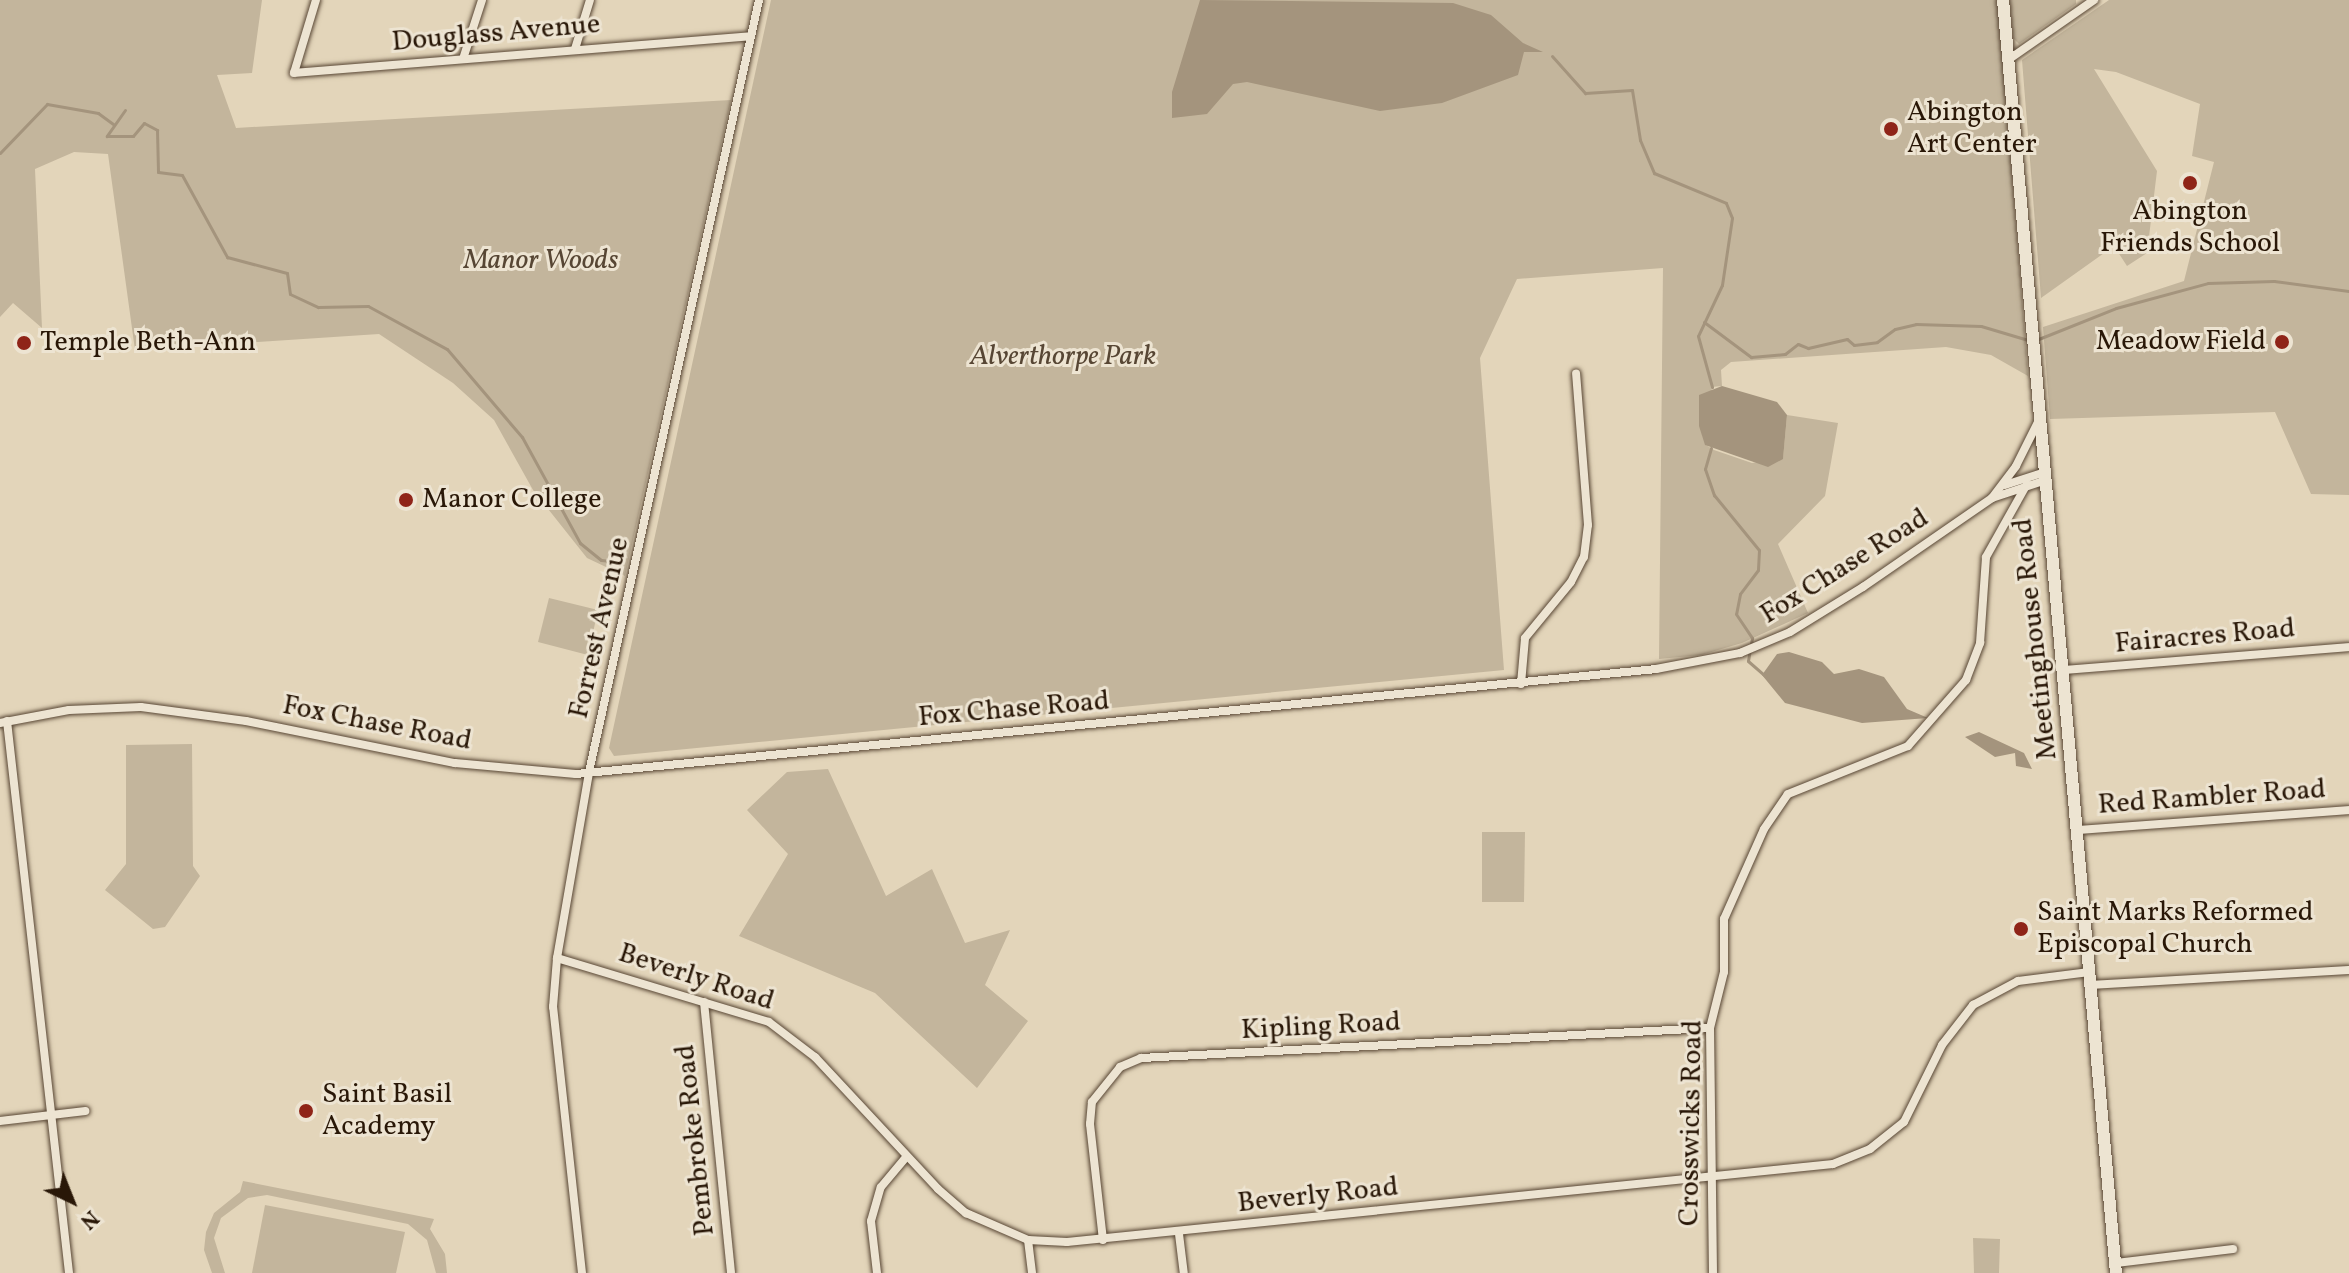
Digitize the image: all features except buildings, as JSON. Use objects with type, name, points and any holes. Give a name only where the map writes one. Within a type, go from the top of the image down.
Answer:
[{"type":"street","name":"Douglass Avenue","points":[[316,0],[294,73],[750,36]]},
{"type":"street","points":[[463,59],[482,0]]},
{"type":"street","points":[[575,49],[590,0]]},
{"type":"street","name":"Forrest Avenue","points":[[582,1273],[553,1007],[557,958],[589,772],[759,0]]},
{"type":"street","name":"Meetinghouse Road","points":[[2003,0],[2042,477],[2065,670],[2116,1268]]},
{"type":"street","points":[[2008,60],[2094,0]]},
{"type":"street","points":[[1521,684],[1525,638],[1571,582],[1584,557],[1588,525],[1576,373]]},
{"type":"street","name":"Fox Chase Road","points":[[1992,498],[2039,419]]},
{"type":"street","points":[[2001,487],[2042,477]]},
{"type":"street","name":"Fox Chase Road","points":[[4,722],[69,710],[141,707],[246,721],[500,769],[589,772],[1656,669],[1740,653],[1790,632],[1992,498],[2042,477]]},
{"type":"street","name":"Crosswicks Road","points":[[1713,1273],[1710,1028],[1724,972],[1724,919],[1764,829],[1788,794],[1908,746],[1938,717],[1966,680],[1980,643],[1986,557],[2027,484]]},
{"type":"street","name":"Fairacres Road","points":[[2065,670],[2349,647]]},
{"type":"street","points":[[4,722],[69,1273]]},
{"type":"street","name":"Red Rambler Road","points":[[2079,830],[2349,810]]},
{"type":"street","name":"Beverly Road","points":[[557,958],[769,1022],[790,1036],[966,1213],[1028,1240],[1103,1240],[1179,1234],[1833,1164],[1870,1149],[1904,1122],[1942,1045],[1973,1005],[2018,981],[2349,970]]},
{"type":"street","name":"Pembroke Road","points":[[704,1002],[731,1273]]},
{"type":"street","name":"Kipling Road","points":[[1103,1240],[1090,1124],[1092,1102],[1120,1067],[1141,1058],[1710,1028]]},
{"type":"street","points":[[0,1121],[51,1118],[85,1111]]},
{"type":"street","points":[[877,1273],[871,1221],[881,1187],[907,1156]]},
{"type":"street","points":[[1179,1234],[1184,1273]]},
{"type":"street","points":[[1028,1240],[1032,1273]]},
{"type":"street","points":[[2116,1268],[2233,1249]]},
{"type":"green space","name":"Manor Woods","points":[[0,0],[262,0],[252,73],[217,75],[236,128],[731,100],[625,576],[587,558],[533,490],[494,420],[453,383],[379,334],[135,350],[108,154],[74,152],[35,169],[42,328],[13,303],[0,317]]},
{"type":"green space","name":"Alverthorpe Park","points":[[771,0],[1998,0],[2028,376],[1991,355],[1946,347],[1731,362],[1721,370],[1722,386],[1712,387],[1706,445],[1714,450],[1752,463],[1783,458],[1787,415],[1838,423],[1825,496],[1778,544],[1808,613],[1742,643],[1701,655],[1659,659],[1663,268],[1517,279],[1480,358],[1504,670],[614,756],[609,748]]},
{"type":"green space","points":[[2009,0],[2076,0],[2076,4],[2019,44],[2013,38]]},
{"type":"green space","name":"Abington Friends School","points":[[2109,0],[2349,0],[2349,495],[2311,494],[2275,412],[2050,419],[2043,327],[2184,281],[2214,162],[2192,156],[2200,104],[2116,72],[2094,69],[2157,171],[2147,253],[2127,266],[2114,246],[2041,298],[2022,60]]},
{"type":"green space","points":[[549,598],[598,610],[588,655],[538,642]]},
{"type":"green space","points":[[192,744],[193,866],[200,876],[165,927],[153,929],[105,890],[126,864],[126,745]]},
{"type":"green space","points":[[828,769],[886,896],[932,869],[965,943],[1010,930],[985,985],[1028,1021],[977,1088],[875,993],[739,936],[788,854],[747,810],[787,772]]},
{"type":"green space","points":[[1482,832],[1525,832],[1524,902],[1482,902]]},
{"type":"green space","points":[[243,1181],[434,1219],[430,1229],[445,1254],[447,1273],[436,1273],[427,1240],[408,1224],[267,1195],[248,1198],[221,1218],[214,1238],[225,1273],[212,1273],[204,1250],[206,1232],[214,1213],[240,1192]]},
{"type":"green space","points":[[265,1205],[405,1232],[396,1273],[252,1273]]},
{"type":"green space","points":[[1973,1238],[2000,1239],[1999,1273],[1974,1273]]},
{"type":"shaded area","points":[[1200,0],[1453,3],[1491,15],[1523,43],[1543,52],[1524,52],[1518,75],[1442,103],[1380,111],[1247,82],[1233,84],[1207,114],[1172,118],[1172,92]]},
{"type":"shaded area","points":[[1722,386],[1777,402],[1787,415],[1783,459],[1768,467],[1705,445],[1699,426],[1699,395]]},
{"type":"shaded area","points":[[1789,652],[1822,662],[1834,674],[1859,669],[1884,677],[1907,709],[1928,718],[1862,723],[1785,703],[1762,675],[1777,654]]},
{"type":"shaded area","points":[[1979,732],[2024,753],[2032,769],[2016,766],[2015,753],[1995,757],[1965,737]]},
{"type":"waterway","points":[[1552,56],[1585,93],[1632,90],[1640,140],[1654,173],[1726,203],[1732,218],[1722,285],[1698,336],[1712,387]]},
{"type":"waterway","points":[[0,153],[47,104],[98,113],[113,124]]},
{"type":"waterway","points":[[125,110],[107,136],[133,136],[144,123],[157,130],[158,172],[182,175],[227,257],[287,273],[290,294],[318,307],[368,306],[447,349],[522,437],[580,543],[601,560],[619,562]]},
{"type":"waterway","points":[[2036,340],[2116,308],[2208,283],[2274,281],[2349,291]]},
{"type":"waterway","points":[[1704,322],[1751,357],[1785,354],[1798,344],[1808,348],[1847,339],[1854,345],[1877,342],[1895,329],[1916,324],[1981,326],[2028,340]]},
{"type":"waterway","points":[[1711,448],[1705,469],[1714,495],[1759,550],[1758,570],[1740,594],[1736,614],[1752,638],[1748,661],[1765,676]]},
{"type":"place","name":"Abington Art Center","points":[[1891,129]]},
{"type":"place","name":"Abington Friends School","points":[[2190,183]]},
{"type":"place","name":"Meadow Field","points":[[2282,342]]},
{"type":"place","name":"Temple Beth-Ann","points":[[24,343]]},
{"type":"place","name":"Manor College","points":[[406,500]]},
{"type":"place","name":"Saint Marks Reformed Episcopal Church","points":[[2021,929]]},
{"type":"place","name":"Saint Basil Academy","points":[[306,1111]]}]
